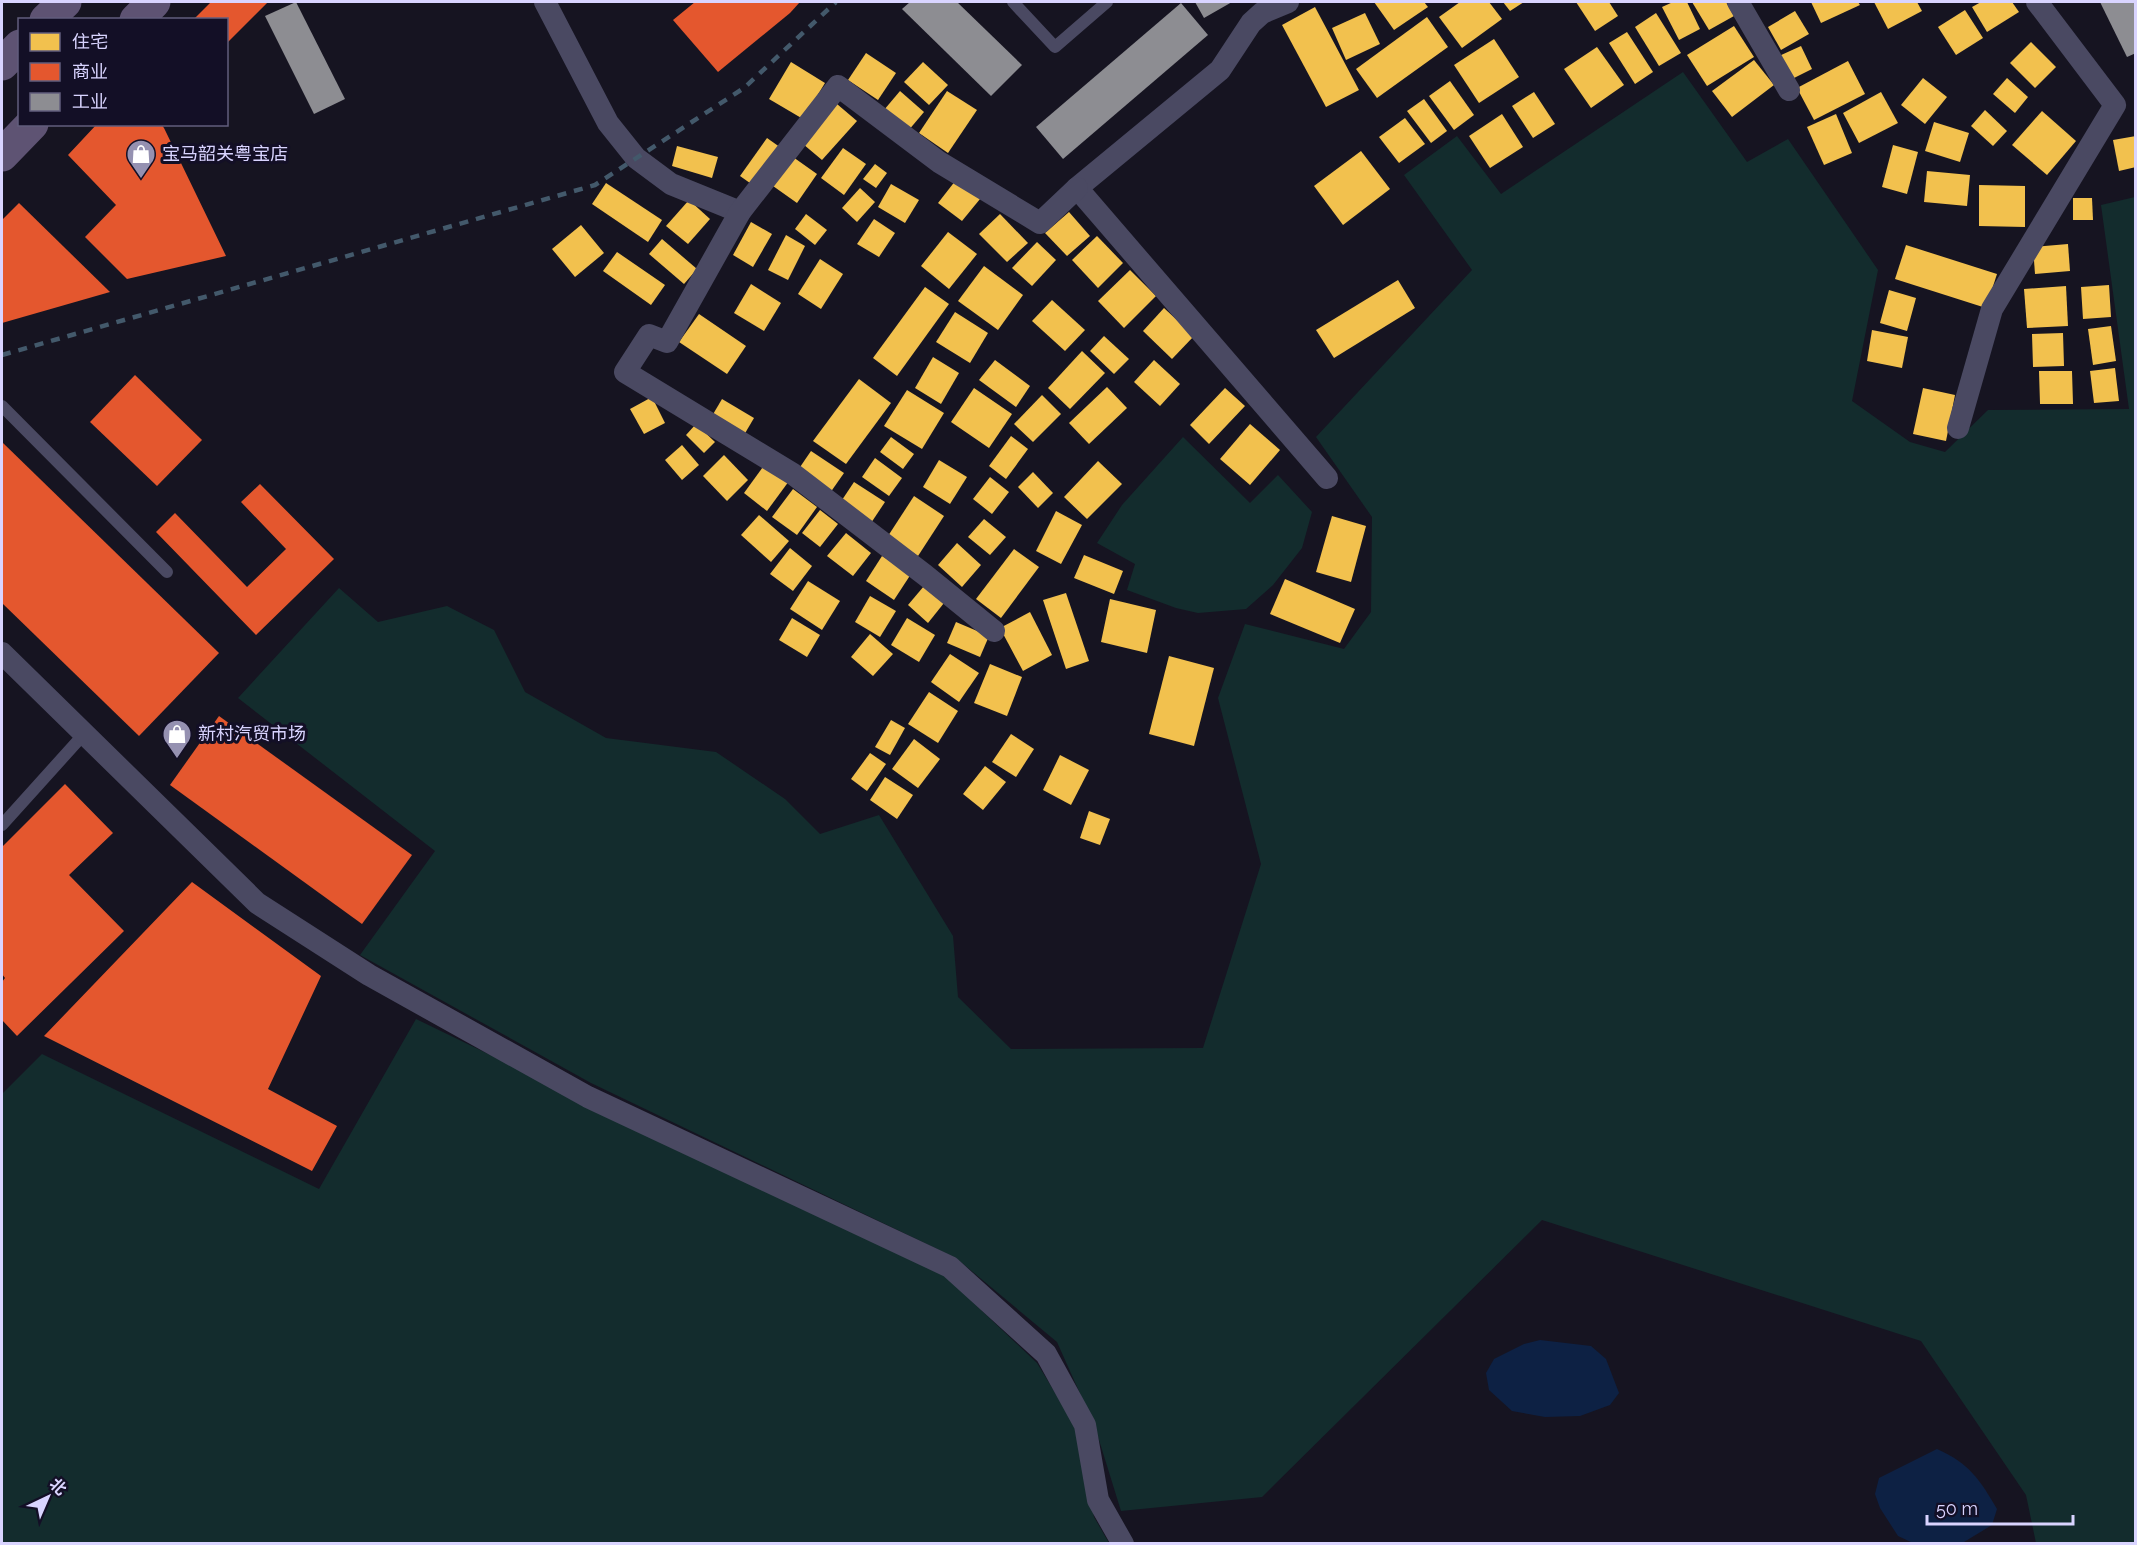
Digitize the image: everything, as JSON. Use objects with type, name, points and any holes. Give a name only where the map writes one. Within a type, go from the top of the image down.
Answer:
[{"type":"main road","points":[[48,18],[65,2]]},
{"type":"main road","points":[[138,18],[154,2]]},
{"type":"main road","points":[[2,64],[18,48]]},
{"type":"main road","points":[[2,156],[30,126]]},
{"type":"street","points":[[545,2],[608,123],[636,158],[671,184],[740,212]]},
{"type":"street","points":[[994,631],[926,575],[793,474],[625,372],[649,334],[667,342],[740,212],[838,86],[939,162],[1040,223],[1077,188],[1220,70],[1251,23],[1262,13],[1288,2]]},
{"type":"street","points":[[1738,2],[1788,90]]},
{"type":"street","points":[[1958,428],[1992,309],[2115,105],[2037,2]]},
{"type":"street","points":[[1077,188],[1327,478]]},
{"type":"street","points":[[2,652],[257,903],[369,975],[588,1097],[950,1267],[1046,1354],[1085,1425],[1098,1500],[1123,1544]]},
{"type":"lane","points":[[1012,2],[1055,47],[1107,2]]},
{"type":"lane","points":[[2,406],[167,572]]},
{"type":"lane","points":[[2,825],[84,734]]},
{"type":"green space","points":[[1683,72],[1747,162],[1788,139],[1878,270],[1852,401],[1910,442],[1945,452],[1988,410],[2129,409],[2101,205],[2135,197],[2135,1543],[2036,1543],[2026,1495],[1921,1341],[1542,1220],[1262,1497],[1121,1511],[1095,1427],[1057,1342],[956,1258],[591,1083],[360,955],[435,851],[238,698],[339,588],[378,622],[447,606],[494,630],[525,692],[606,738],[716,752],[785,799],[820,834],[879,815],[953,936],[958,997],[1011,1049],[1203,1048],[1261,864],[1218,698],[1245,624],[1344,649],[1371,612],[1372,517],[1316,437],[1472,270],[1404,175],[1457,136],[1501,194]]},
{"type":"green space","points":[[1183,437],[1250,503],[1278,475],[1312,512],[1302,548],[1273,585],[1246,609],[1198,613],[1176,608],[1127,590],[1135,564],[1097,543],[1122,505]]},
{"type":"green space","points":[[416,1019],[942,1273],[1037,1363],[1079,1432],[1094,1517],[1109,1543],[2,1544],[2,1094],[42,1054],[319,1189]]},
{"type":"water","points":[[1540,1340],[1591,1346],[1606,1359],[1619,1393],[1610,1405],[1580,1416],[1545,1417],[1512,1411],[1489,1390],[1486,1373],[1494,1359],[1524,1344]]},
{"type":"water","points":[[1937,1449],[1966,1466],[1973,1473],[1997,1509],[1992,1525],[1964,1542],[1913,1543],[1898,1536],[1880,1508],[1875,1494],[1879,1478]]},
{"type":"building: 住宅","points":[[1374,2],[1424,2],[1428,7],[1394,30]]},
{"type":"building: 住宅","points":[[1460,2],[1489,2],[1502,19],[1462,48],[1439,17]]},
{"type":"building: 住宅","points":[[1503,2],[1524,2],[1510,11]]},
{"type":"building: 住宅","points":[[1576,2],[1609,2],[1618,16],[1595,31]]},
{"type":"building: 住宅","points":[[1673,2],[1687,2],[1700,29],[1679,40],[1662,7]]},
{"type":"building: 住宅","points":[[1692,2],[1726,2],[1734,16],[1709,30]]},
{"type":"building: 住宅","points":[[1811,2],[1858,2],[1860,5],[1821,23]]},
{"type":"building: 住宅","points":[[1874,2],[1917,2],[1922,11],[1888,29]]},
{"type":"building: 住宅","points":[[1981,2],[2012,2],[2019,12],[1987,32],[1972,7]]},
{"type":"building: 住宅","points":[[1315,7],[1359,90],[1326,107],[1282,25]]},
{"type":"building: 住宅","points":[[1965,10],[1983,38],[1956,55],[1938,27]]},
{"type":"building: 住宅","points":[[1795,11],[1809,34],[1781,50],[1768,27]]},
{"type":"building: 住宅","points":[[1365,13],[1380,44],[1346,60],[1332,28]]},
{"type":"building: 住宅","points":[[1656,13],[1681,53],[1659,66],[1635,27]]},
{"type":"building: 住宅","points":[[1427,17],[1448,47],[1377,98],[1356,69]]},
{"type":"building: 住宅","points":[[1734,26],[1754,57],[1707,86],[1687,55]]},
{"type":"building: 住宅","points":[[1627,32],[1653,72],[1635,84],[1609,43]]},
{"type":"building: 住宅","points":[[1494,39],[1519,77],[1479,103],[1454,65]]},
{"type":"building: 住宅","points":[[2031,42],[2056,67],[2035,88],[2010,63]]},
{"type":"building: 住宅","points":[[1801,46],[1812,69],[1790,80],[1779,56]]},
{"type":"building: 住宅","points":[[1597,47],[1624,85],[1591,108],[1564,69]]},
{"type":"building: 住宅","points":[[866,53],[896,73],[878,100],[848,80]]},
{"type":"building: 住宅","points":[[1754,60],[1774,85],[1732,117],[1712,91]]},
{"type":"building: 住宅","points":[[1848,61],[1865,94],[1814,120],[1797,88]]},
{"type":"building: 住宅","points":[[791,62],[825,83],[803,119],[769,99]]},
{"type":"building: 住宅","points":[[923,62],[948,85],[929,105],[904,82]]},
{"type":"building: 住宅","points":[[1923,78],[1947,97],[1925,124],[1901,105]]},
{"type":"building: 住宅","points":[[2007,78],[2028,97],[2015,113],[1993,94]]},
{"type":"building: 住宅","points":[[1450,81],[1474,115],[1454,130],[1429,96]]},
{"type":"building: 住宅","points":[[900,91],[924,112],[908,131],[884,110]]},
{"type":"building: 住宅","points":[[947,91],[977,110],[948,153],[919,133]]},
{"type":"building: 住宅","points":[[1534,92],[1555,124],[1533,138],[1512,106]]},
{"type":"building: 住宅","points":[[1881,92],[1898,123],[1859,143],[1843,113]]},
{"type":"building: 住宅","points":[[1424,99],[1447,131],[1431,143],[1407,111]]},
{"type":"building: 住宅","points":[[837,104],[857,121],[822,160],[803,144]]},
{"type":"building: 住宅","points":[[1985,110],[2007,131],[1993,146],[1971,126]]},
{"type":"building: 住宅","points":[[2042,111],[2076,141],[2047,175],[2012,145]]},
{"type":"building: 住宅","points":[[1502,114],[1523,147],[1490,168],[1469,136]]},
{"type":"building: 住宅","points":[[1836,114],[1852,153],[1824,165],[1807,127]]},
{"type":"building: 住宅","points":[[1405,118],[1425,144],[1399,163],[1379,137]]},
{"type":"building: 住宅","points":[[1934,122],[1969,133],[1960,162],[1925,151]]},
{"type":"building: 住宅","points":[[2136,136],[2136,167],[2119,171],[2113,140]]},
{"type":"building: 住宅","points":[[767,138],[784,150],[757,188],[740,176]]},
{"type":"building: 住宅","points":[[1893,145],[1918,152],[1907,194],[1882,187]]},
{"type":"building: 住宅","points":[[677,146],[718,157],[712,178],[672,166]]},
{"type":"building: 住宅","points":[[843,148],[866,164],[844,195],[821,178]]},
{"type":"building: 住宅","points":[[1361,151],[1390,189],[1343,225],[1314,186]]},
{"type":"building: 住宅","points":[[793,157],[817,174],[797,203],[773,186]]},
{"type":"building: 住宅","points":[[875,164],[887,173],[876,188],[863,179]]},
{"type":"building: 住宅","points":[[1927,171],[1970,175],[1967,206],[1924,202]]},
{"type":"building: 住宅","points":[[956,180],[980,199],[962,221],[938,203]]},
{"type":"building: 住宅","points":[[606,183],[662,220],[648,242],[592,204]]},
{"type":"building: 住宅","points":[[891,184],[919,200],[905,223],[878,207]]},
{"type":"building: 住宅","points":[[1979,185],[2025,186],[2025,227],[1979,226]]},
{"type":"building: 住宅","points":[[860,188],[875,202],[857,222],[842,208]]},
{"type":"building: 住宅","points":[[2073,198],[2092,198],[2093,220],[2073,220]]},
{"type":"building: 住宅","points":[[689,200],[710,219],[688,244],[666,226]]},
{"type":"building: 住宅","points":[[1069,212],[1090,236],[1067,256],[1045,233]]},
{"type":"building: 住宅","points":[[806,214],[827,230],[815,245],[795,229]]},
{"type":"building: 住宅","points":[[1000,214],[1028,243],[1007,262],[979,234]]},
{"type":"building: 住宅","points":[[874,219],[895,233],[879,257],[857,244]]},
{"type":"building: 住宅","points":[[751,222],[772,234],[753,267],[733,255]]},
{"type":"building: 住宅","points":[[581,225],[604,253],[575,277],[552,249]]},
{"type":"building: 住宅","points":[[948,232],[977,254],[949,289],[921,266]]},
{"type":"building: 住宅","points":[[786,235],[805,246],[788,280],[768,270]]},
{"type":"building: 住宅","points":[[1097,236],[1123,263],[1098,288],[1072,260]]},
{"type":"building: 住宅","points":[[662,239],[697,269],[684,284],[649,254]]},
{"type":"building: 住宅","points":[[1037,242],[1056,260],[1032,286],[1012,268]]},
{"type":"building: 住宅","points":[[2068,244],[2070,271],[2035,274],[2033,247]]},
{"type":"building: 住宅","points":[[1906,245],[1997,274],[1986,308],[1895,279]]},
{"type":"building: 住宅","points":[[617,252],[665,285],[651,305],[603,271]]},
{"type":"building: 住宅","points":[[820,259],[843,274],[821,309],[798,294]]},
{"type":"building: 住宅","points":[[984,266],[1023,295],[998,330],[958,301]]},
{"type":"building: 住宅","points":[[1130,270],[1156,296],[1124,328],[1098,301]]},
{"type":"building: 住宅","points":[[1398,280],[1415,308],[1334,358],[1316,330]]},
{"type":"building: 住宅","points":[[751,284],[781,303],[764,331],[734,313]]},
{"type":"building: 住宅","points":[[2109,285],[2111,317],[2083,319],[2081,287]]},
{"type":"building: 住宅","points":[[2066,286],[2068,326],[2027,328],[2024,289]]},
{"type":"building: 住宅","points":[[925,287],[949,304],[897,376],[873,358]]},
{"type":"building: 住宅","points":[[1889,290],[1916,298],[1907,331],[1880,323]]},
{"type":"building: 住宅","points":[[1052,300],[1085,330],[1065,351],[1032,321]]},
{"type":"building: 住宅","points":[[1164,308],[1194,336],[1172,359],[1143,331]]},
{"type":"building: 住宅","points":[[955,312],[988,333],[970,363],[936,342]]},
{"type":"building: 住宅","points":[[699,314],[746,346],[727,374],[679,342]]},
{"type":"building: 住宅","points":[[2111,326],[2116,361],[2093,365],[2088,329]]},
{"type":"building: 住宅","points":[[1872,330],[1908,337],[1902,368],[1867,361]]},
{"type":"building: 住宅","points":[[2063,333],[2064,366],[2033,367],[2032,334]]},
{"type":"building: 住宅","points":[[1104,336],[1129,359],[1114,374],[1090,351]]},
{"type":"building: 住宅","points":[[1082,351],[1105,373],[1070,409],[1048,388]]},
{"type":"building: 住宅","points":[[933,357],[959,373],[941,404],[915,388]]},
{"type":"building: 住宅","points":[[995,360],[1030,386],[1016,407],[979,380]]},
{"type":"building: 住宅","points":[[1154,360],[1180,384],[1160,406],[1134,382]]},
{"type":"building: 住宅","points":[[2115,368],[2119,401],[2094,403],[2090,371]]},
{"type":"building: 住宅","points":[[2039,371],[2072,371],[2073,404],[2040,404]]},
{"type":"building: 住宅","points":[[859,379],[891,403],[846,464],[813,441]]},
{"type":"building: 住宅","points":[[1107,387],[1127,408],[1089,444],[1069,423]]},
{"type":"building: 住宅","points":[[974,388],[1012,414],[989,448],[951,422]]},
{"type":"building: 住宅","points":[[1225,388],[1245,406],[1209,444],[1190,425]]},
{"type":"building: 住宅","points":[[1923,388],[1955,395],[1946,441],[1913,434]]},
{"type":"building: 住宅","points":[[907,390],[944,413],[922,449],[884,426]]},
{"type":"building: 住宅","points":[[1042,395],[1061,414],[1033,442],[1014,424]]},
{"type":"building: 住宅","points":[[652,397],[665,423],[644,434],[630,409]]},
{"type":"building: 住宅","points":[[722,399],[754,418],[744,435],[712,416]]},
{"type":"building: 住宅","points":[[696,424],[715,442],[704,453],[686,435]]},
{"type":"building: 住宅","points":[[1250,424],[1280,450],[1250,485],[1220,459]]},
{"type":"building: 住宅","points":[[1011,436],[1028,449],[1006,479],[989,466]]},
{"type":"building: 住宅","points":[[891,437],[914,454],[903,469],[880,452]]},
{"type":"building: 住宅","points":[[682,445],[699,465],[682,480],[665,460]]},
{"type":"building: 住宅","points":[[811,451],[844,473],[830,493],[798,470]]},
{"type":"building: 住宅","points":[[724,455],[748,480],[727,501],[703,476]]},
{"type":"building: 住宅","points":[[875,458],[902,478],[889,496],[862,477]]},
{"type":"building: 住宅","points":[[939,460],[967,477],[950,504],[923,487]]},
{"type":"building: 住宅","points":[[1098,461],[1122,484],[1087,519],[1064,497]]},
{"type":"building: 住宅","points":[[765,464],[789,481],[767,511],[744,493]]},
{"type":"building: 住宅","points":[[1033,472],[1053,493],[1038,508],[1018,487]]},
{"type":"building: 住宅","points":[[990,477],[1009,492],[992,514],[973,499]]},
{"type":"building: 住宅","points":[[854,482],[885,502],[871,523],[840,503]]},
{"type":"building: 住宅","points":[[793,489],[817,507],[797,535],[772,517]]},
{"type":"building: 住宅","points":[[914,496],[944,516],[918,556],[888,536]]},
{"type":"building: 住宅","points":[[820,510],[838,524],[820,547],[802,533]]},
{"type":"building: 住宅","points":[[1056,511],[1082,525],[1061,564],[1036,551]]},
{"type":"building: 住宅","points":[[759,515],[789,541],[771,562],[741,535]]},
{"type":"building: 住宅","points":[[1332,516],[1366,526],[1351,582],[1316,572]]},
{"type":"building: 住宅","points":[[984,519],[1006,537],[990,555],[968,537]]},
{"type":"building: 住宅","points":[[846,533],[871,553],[853,576],[827,556]]},
{"type":"building: 住宅","points":[[957,543],[981,565],[962,587],[938,565]]},
{"type":"building: 住宅","points":[[790,548],[812,566],[793,591],[770,574]]},
{"type":"building: 住宅","points":[[1014,549],[1039,567],[1001,618],[976,599]]},
{"type":"building: 住宅","points":[[1084,555],[1123,571],[1114,594],[1074,578]]},
{"type":"building: 住宅","points":[[882,556],[911,574],[894,600],[866,581]]},
{"type":"building: 住宅","points":[[1285,579],[1355,609],[1340,643],[1270,614]]},
{"type":"building: 住宅","points":[[808,581],[840,601],[822,630],[790,609]]},
{"type":"building: 住宅","points":[[924,586],[944,603],[928,623],[908,605]]},
{"type":"building: 住宅","points":[[1066,593],[1089,661],[1066,669],[1043,600]]},
{"type":"building: 住宅","points":[[870,596],[896,611],[880,637],[855,622]]},
{"type":"building: 住宅","points":[[1110,599],[1156,610],[1147,653],[1101,642]]},
{"type":"building: 住宅","points":[[1030,612],[1052,655],[1023,671],[1000,628]]},
{"type":"building: 住宅","points":[[792,618],[820,635],[807,657],[779,640]]},
{"type":"building: 住宅","points":[[907,618],[935,635],[919,662],[891,645]]},
{"type":"building: 住宅","points":[[956,622],[989,636],[980,657],[947,643]]},
{"type":"building: 住宅","points":[[870,634],[893,654],[873,676],[851,657]]},
{"type":"building: 住宅","points":[[950,654],[979,673],[959,702],[931,682]]},
{"type":"building: 住宅","points":[[1169,656],[1214,668],[1194,746],[1149,734]]},
{"type":"building: 住宅","points":[[990,664],[1022,677],[1007,716],[974,703]]},
{"type":"building: 住宅","points":[[929,692],[958,711],[938,743],[908,724]]},
{"type":"building: 住宅","points":[[891,720],[905,728],[890,755],[875,747]]},
{"type":"building: 住宅","points":[[1011,734],[1034,749],[1016,777],[992,762]]},
{"type":"building: 住宅","points":[[914,739],[940,759],[918,788],[892,769]]},
{"type":"building: 住宅","points":[[870,753],[886,764],[867,791],[851,779]]},
{"type":"building: 住宅","points":[[1060,755],[1089,770],[1071,805],[1043,790]]},
{"type":"building: 住宅","points":[[985,766],[1006,782],[983,810],[963,794]]},
{"type":"building: 住宅","points":[[885,777],[913,795],[897,819],[870,800]]},
{"type":"building: 住宅","points":[[1089,811],[1110,819],[1100,845],[1080,838]]},
{"type":"building: 商业","points":[[211,2],[268,2],[228,42],[228,18],[195,18]]},
{"type":"building: 商业","points":[[695,2],[800,2],[790,13],[718,72],[673,20]]},
{"type":"building: 商业","name":"宝马韶关粤宝店","points":[[95,126],[162,126],[226,256],[127,279],[85,237],[116,205],[68,155]]},
{"type":"building: 商业","points":[[19,203],[110,292],[2,323],[2,220]]},
{"type":"building: 商业","points":[[135,375],[202,440],[157,486],[90,422]]},
{"type":"building: 商业","points":[[2,442],[219,653],[139,736],[2,603]]},
{"type":"building: 商业","points":[[260,484],[334,559],[256,635],[156,532],[175,513],[247,587],[286,549],[241,502]]},
{"type":"building: 商业","points":[[219,716],[412,855],[362,924],[170,785]]},
{"type":"building: 商业","points":[[65,784],[113,833],[69,875],[124,931],[17,1036],[2,1020],[2,982],[5,978],[2,974],[2,847]]},
{"type":"building: 商业","points":[[192,882],[321,976],[268,1089],[337,1126],[312,1171],[44,1036]]},
{"type":"building: 工业","points":[[296,2],[345,99],[314,114],[265,16]]},
{"type":"building: 工业","points":[[910,2],[957,2],[1022,65],[991,96],[902,9]]},
{"type":"building: 工业","points":[[1195,2],[1232,2],[1204,18]]},
{"type":"building: 工业","points":[[2100,2],[2136,2],[2136,53],[2127,57]]},
{"type":"building: 工业","points":[[1181,3],[1208,35],[1063,159],[1036,127]]},
{"type":"railway","points":[[2,355],[595,185],[744,88],[836,2]]},
{"type":"place","name":"宝马韶关粤宝店","points":[[141,180]]},
{"type":"place","name":"新村汽贸市场","points":[[177,760]]}]
